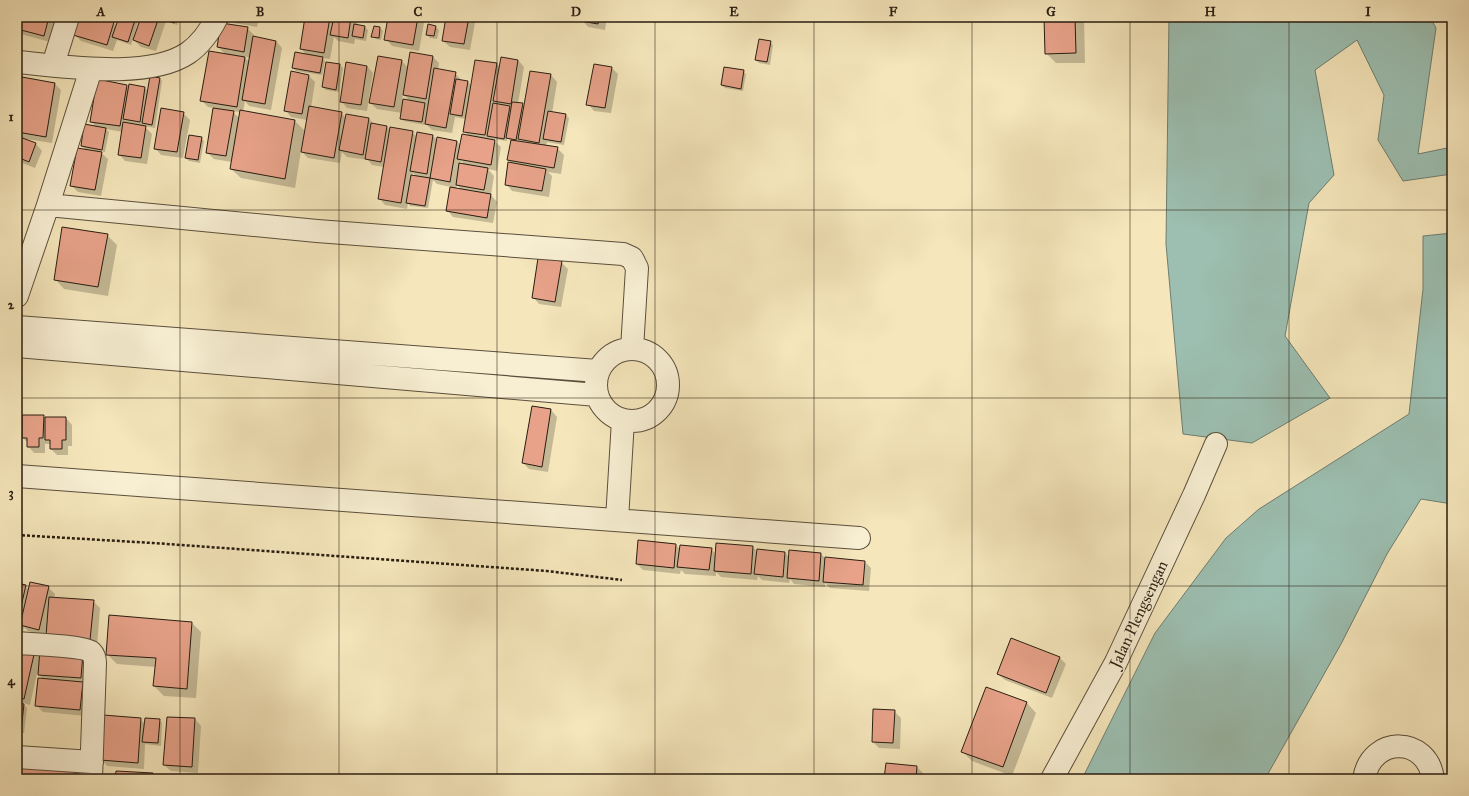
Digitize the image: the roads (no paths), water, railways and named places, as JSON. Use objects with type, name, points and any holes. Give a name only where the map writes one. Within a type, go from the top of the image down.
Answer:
[{"type":"street","points":[[53,65],[68,17]]},
{"type":"street","points":[[17,62],[91,69],[138,67],[167,63],[188,53],[202,40],[212,27],[217,17]]},
{"type":"street","points":[[17,296],[48,205],[91,69]]},
{"type":"street","points":[[48,205],[317,231],[623,254],[632,258],[637,268],[632,349]]},
{"type":"street","points":[[17,327],[598,371]]},
{"type":"street","points":[[17,346],[597,395]]},
{"type":"street","points":[[632,349],[644,351],[655,357],[663,366],[667,378],[668,390],[664,401],[657,411],[647,418],[635,421],[623,420],[607,411],[601,404],[597,395],[596,383],[598,371],[604,362],[612,355],[622,350],[632,349]]},
{"type":"street","points":[[617,520],[623,420]]},
{"type":"street","name":"Jalan Plengsengan","points":[[1052,779],[1116,662],[1191,502],[1216,444]]},
{"type":"street","points":[[17,476],[859,538]]},
{"type":"street","points":[[17,643],[89,650],[92,653],[95,663],[91,771],[17,757]]},
{"type":"street","points":[[1364,779],[1365,770],[1370,760],[1374,756],[1388,748],[1399,746],[1410,748],[1420,754],[1427,761],[1432,771],[1433,779]]}]
